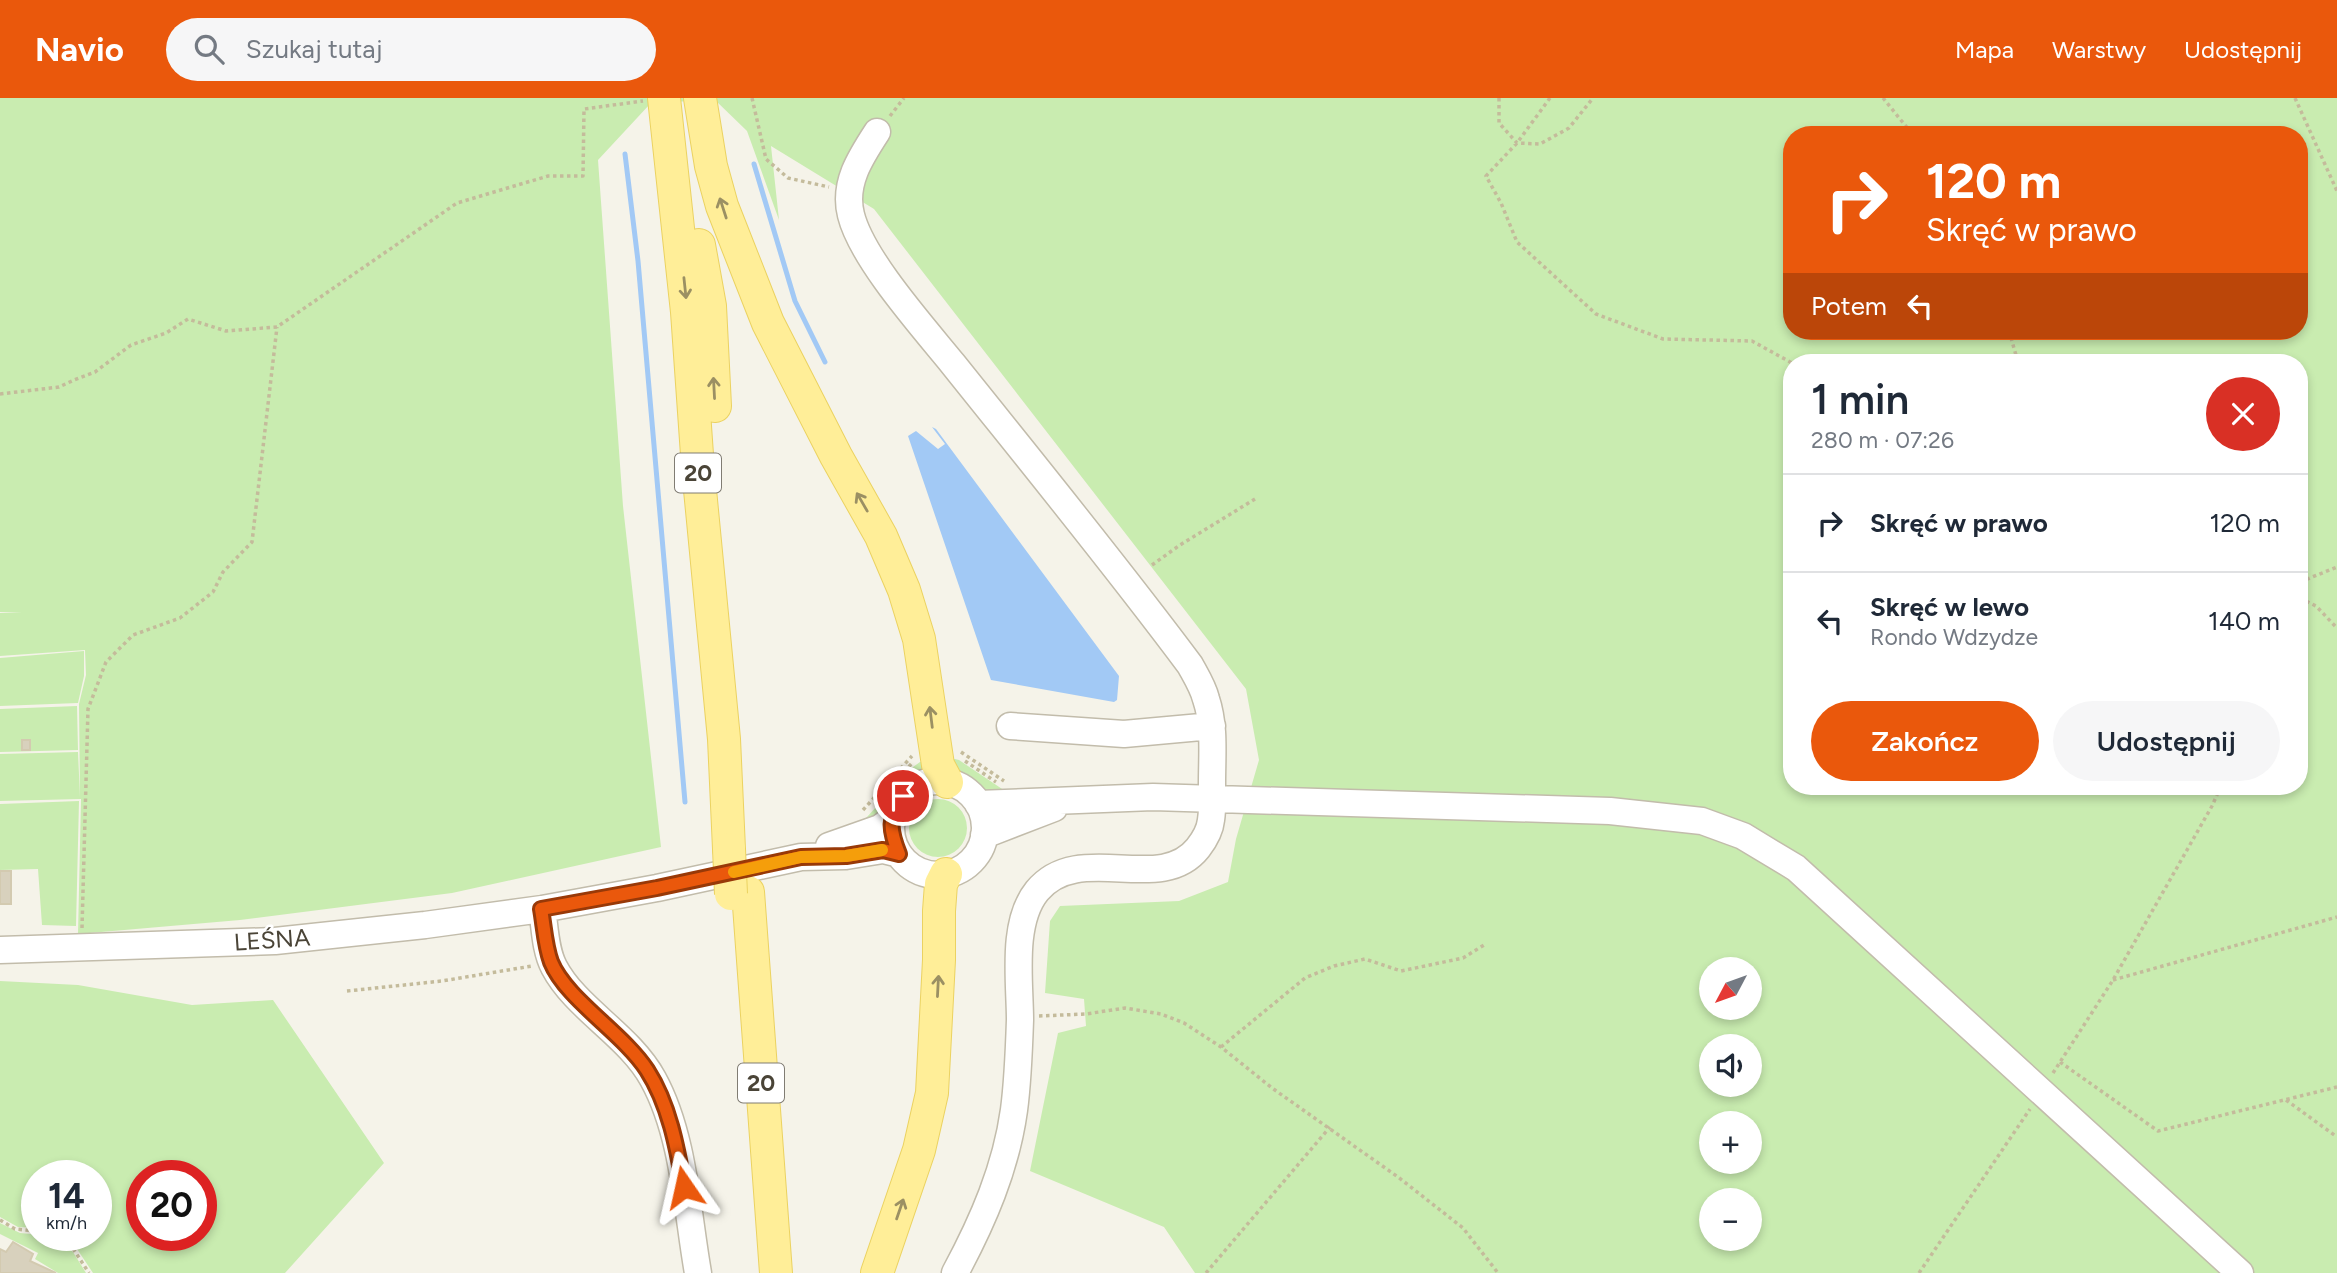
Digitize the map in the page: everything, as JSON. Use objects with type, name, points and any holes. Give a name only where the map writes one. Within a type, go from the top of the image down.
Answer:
[{"type":"main road","name":"20","points":[[683,98],[698,239],[710,306],[758,1273]]},
{"type":"main road","points":[[700,98],[711,166],[722,206],[763,312],[789,367],[881,536],[904,590],[919,639],[937,760],[947,782]]},
{"type":"main road","name":"20","points":[[658,99],[687,312],[698,469],[737,848]]},
{"type":"main road","points":[[877,1273],[919,1150],[932,1093],[939,911],[941,884],[946,874]]},
{"type":"main road","name":"20","points":[[740,893],[776,1273]]},
{"type":"street","points":[[877,132],[858,162],[848,191],[851,215],[861,243],[1190,665],[1206,697],[1212,726],[1211,821],[1206,838],[1194,853],[1186,859],[1157,868],[1073,869],[1056,876],[1037,891],[1022,924],[1018,1071],[1007,1146],[986,1212],[955,1273]]},
{"type":"street","points":[[1010,726],[1124,734],[1212,726]]},
{"type":"street","points":[[935,781],[947,782],[968,792],[978,804],[984,823],[984,835],[979,850],[969,862],[956,871],[946,874],[923,872],[899,854],[891,820],[903,796],[912,788],[935,781]]},
{"type":"street","points":[[978,804],[1072,802],[1131,797],[1610,811],[1702,821],[1743,836],[1796,868],[2240,1273]]},
{"type":"street","points":[[984,835],[1072,802]]},
{"type":"street","points":[[801,857],[880,828],[891,820]]},
{"type":"street","points":[[801,857],[846,856],[883,850],[899,854]]},
{"type":"street","name":"LEŚNA","points":[[0,950],[275,941],[425,925],[541,909],[657,888],[801,857]]},
{"type":"street","points":[[541,909],[550,959],[555,970],[634,1052],[657,1087],[677,1149],[698,1273]]},
{"type":"path","points":[[752,98],[766,159],[788,177],[848,191]]},
{"type":"path","points":[[1499,98],[1499,123],[1517,143],[1540,145],[1569,128],[1593,98]]},
{"type":"path","points":[[1550,98],[1517,143],[1486,176],[1517,242],[1596,314],[1663,339],[1752,341],[1783,358]]},
{"type":"path","points":[[1882,98],[1905,126]]},
{"type":"path","points":[[2295,98],[2308,126]]},
{"type":"path","points":[[0,394],[66,383],[95,372],[131,345],[166,333],[188,319],[226,331],[277,327],[457,203],[548,176],[583,176],[584,109],[658,99]]},
{"type":"path","points":[[2308,127],[2337,191]]},
{"type":"path","points":[[82,936],[88,709],[106,662],[133,635],[180,618],[213,592],[223,572],[252,542],[277,327]]},
{"type":"path","points":[[1152,565],[1255,499]]},
{"type":"path","points":[[2308,579],[2337,565]]},
{"type":"path","points":[[2308,602],[2316,606],[2337,628]]},
{"type":"path","points":[[957,750],[1010,784]]},
{"type":"path","points":[[1919,1273],[2113,980],[2217,795]]},
{"type":"path","points":[[2113,980],[2337,917]]},
{"type":"path","points":[[1221,1047],[1305,978],[1334,965],[1365,959],[1401,971],[1463,958],[1484,945]]},
{"type":"path","points":[[347,990],[442,981],[533,966],[550,959]]},
{"type":"path","points":[[1020,1017],[1086,1014],[1125,1008],[1161,1014],[1184,1023],[1330,1127],[1463,1228],[1498,1273]]},
{"type":"path","points":[[2060,1062],[2158,1131],[2337,1087]]},
{"type":"path","points":[[2286,1100],[2337,1137]]},
{"type":"path","points":[[1206,1273],[1330,1127]]},
{"type":"path","points":[[0,1220],[21,1230]]},
{"type":"path","points":[[75,1251],[89,1273]]},
{"type":"green space","points":[[0,98],[2337,98],[2337,1273],[1195,1273],[1164,1227],[1030,1171],[1058,1033],[1086,1026],[1084,999],[1045,993],[1050,921],[1060,906],[1179,901],[1228,882],[1236,839],[1259,760],[1246,689],[874,209],[771,146],[779,220],[747,131],[714,99],[650,104],[598,160],[623,506],[661,847],[452,893],[240,920],[78,934],[81,799],[0,801],[0,754],[78,752],[80,797],[79,704],[86,675],[85,650],[0,656],[0,613],[22,612],[0,612]]},
{"type":"green space","points":[[84,651],[84,676],[78,703],[0,706],[0,658]]},
{"type":"green space","points":[[77,706],[78,750],[0,752],[0,709]]},
{"type":"green space","points":[[955,759],[1014,797],[978,792],[954,774],[945,760]]},
{"type":"green space","points":[[927,761],[927,775],[907,785],[879,817],[855,830],[913,767]]},
{"type":"green space","points":[[932,799],[944,799],[959,807],[967,822],[967,834],[959,849],[944,857],[932,857],[917,849],[909,834],[909,822],[917,807]]},
{"type":"green space","points":[[79,801],[76,926],[42,925],[38,869],[0,870],[0,804]]},
{"type":"green space","points":[[0,981],[78,985],[192,1005],[273,1000],[384,1163],[285,1273],[93,1273],[78,1251],[112,1251],[112,1160],[21,1160],[21,1227],[0,1217]]},
{"type":"green space","points":[[0,1223],[21,1233],[21,1244],[0,1234]]},
{"type":"green space","points":[[34,1251],[72,1251],[86,1273],[58,1273],[35,1259],[38,1253]]},
{"type":"water","points":[[932,427],[936,429],[1119,676],[1117,700],[1114,702],[991,680],[908,436],[916,431],[938,449],[945,444]]},
{"type":"building","points":[[22,740],[30,740],[30,750],[22,750]]},
{"type":"building","points":[[0,871],[11,871],[11,904],[0,904]]},
{"type":"building","points":[[13,1242],[21,1247],[21,1251],[33,1254],[30,1261],[56,1273],[0,1273],[0,1249],[6,1252]]},
{"type":"waterway","points":[[625,154],[638,261],[685,802]]},
{"type":"waterway","points":[[754,164],[795,301],[825,362]]},
{"type":"slow traffic","points":[[734,872],[801,857],[846,856],[882,850]]},
{"type":"route","points":[[684,1187],[667,1113],[653,1080],[634,1052],[555,970],[550,959],[541,909],[657,888],[801,857],[846,856],[883,850],[899,854],[891,820],[903,796]]}]
